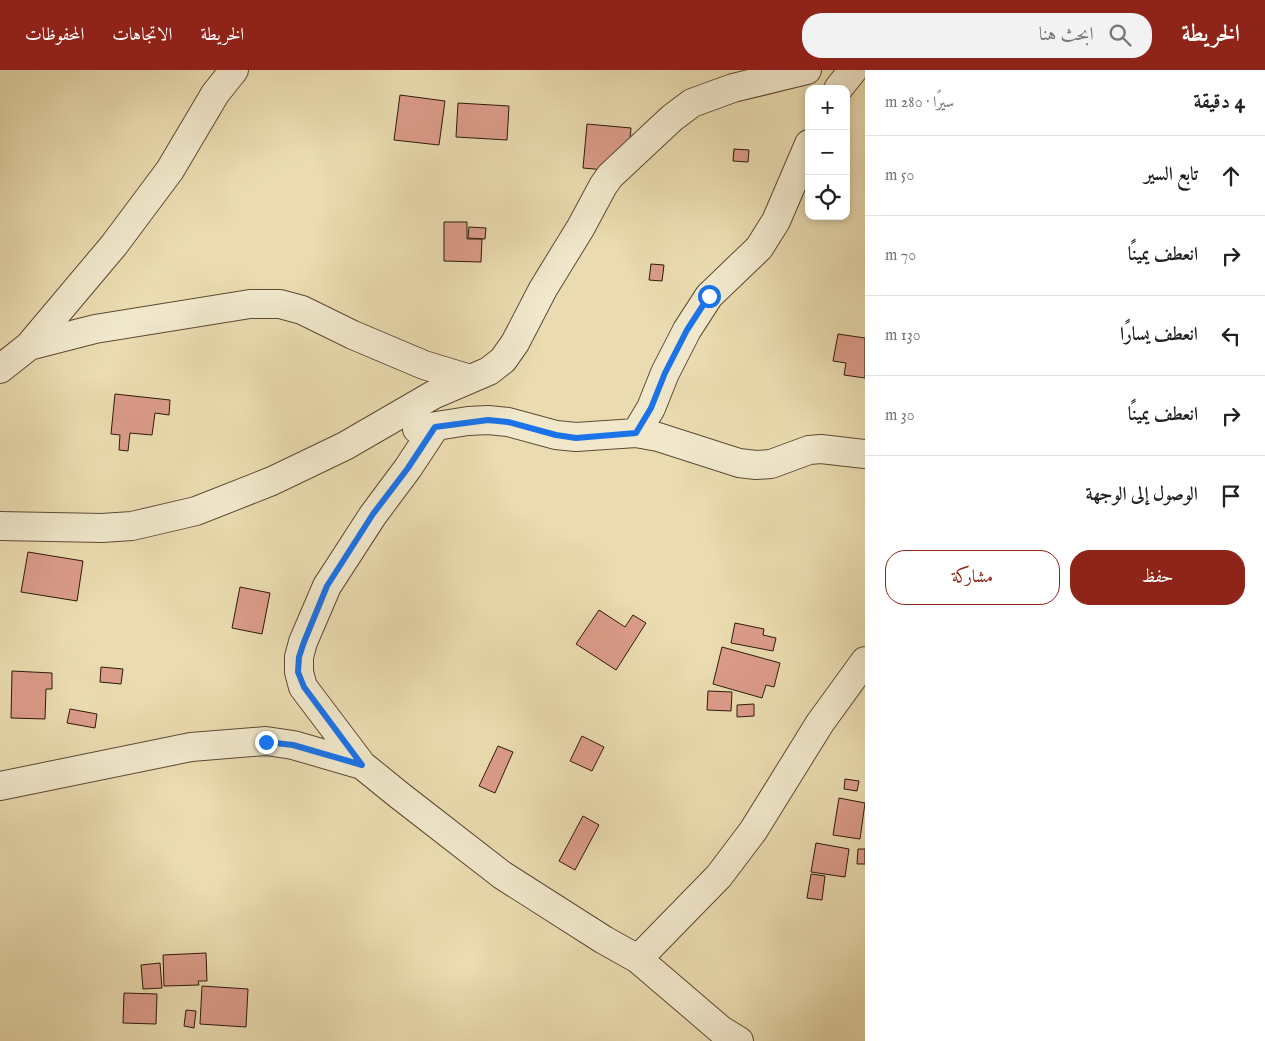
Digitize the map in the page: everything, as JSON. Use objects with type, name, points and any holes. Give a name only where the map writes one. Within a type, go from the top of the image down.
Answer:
[{"type":"street","points":[[0,369],[29,346],[114,245],[170,170],[215,94],[234,70]]},
{"type":"street","points":[[0,526],[102,528],[132,526],[196,511],[272,482],[345,446],[433,395],[489,371],[502,360],[515,343],[543,288],[610,176],[672,118],[692,104],[711,95],[807,70]]},
{"type":"street","points":[[841,85],[853,70]]},
{"type":"street","points":[[636,433],[651,408],[665,373],[687,330],[709,296],[759,248],[776,221],[805,153]]},
{"type":"street","points":[[29,346],[95,329],[250,304],[280,304],[302,310],[424,364],[470,379]]},
{"type":"street","points":[[345,446],[402,432],[488,420],[508,422],[556,435],[576,438],[636,433],[658,437],[739,463],[756,465],[771,464],[809,450],[821,449],[865,454]]},
{"type":"street","points":[[435,427],[408,468],[373,514],[327,586],[299,657],[298,672],[304,687],[362,765],[502,875],[604,940],[638,959],[721,1030],[739,1041]]},
{"type":"street","points":[[638,959],[719,876],[754,832],[820,723],[865,661]]},
{"type":"street","points":[[0,786],[192,747],[266,742],[293,745],[362,765]]},
{"type":"building","points":[[400,95],[445,101],[439,145],[394,140]]},
{"type":"building","points":[[458,103],[509,106],[507,140],[456,137]]},
{"type":"building","points":[[587,124],[631,128],[627,172],[583,168]]},
{"type":"building","points":[[734,149],[749,150],[748,162],[733,161]]},
{"type":"building","points":[[444,222],[467,222],[467,239],[482,239],[481,262],[444,261]]},
{"type":"building","points":[[469,227],[486,228],[485,239],[468,238]]},
{"type":"building","points":[[651,264],[664,265],[662,281],[649,280]]},
{"type":"building","points":[[838,334],[865,338],[865,378],[844,375],[846,363],[833,361]]},
{"type":"building","points":[[115,394],[170,400],[169,415],[155,413],[152,435],[130,433],[128,451],[119,450],[120,435],[111,434]]},
{"type":"building","points":[[28,552],[83,561],[77,601],[21,592]]},
{"type":"building","points":[[240,587],[270,593],[262,634],[232,628]]},
{"type":"building","points":[[599,610],[625,627],[633,615],[646,623],[616,670],[576,644]]},
{"type":"building","points":[[735,623],[764,629],[763,635],[776,638],[773,651],[731,643]]},
{"type":"building","points":[[722,647],[780,663],[774,687],[766,685],[762,698],[713,684]]},
{"type":"building","points":[[101,667],[123,669],[121,684],[100,682]]},
{"type":"building","points":[[12,671],[52,673],[52,689],[46,689],[45,719],[11,718]]},
{"type":"building","points":[[708,691],[732,692],[731,711],[707,710]]},
{"type":"building","points":[[754,704],[754,716],[737,717],[737,705]]},
{"type":"building","points":[[70,709],[97,714],[95,728],[67,723]]},
{"type":"building","points":[[582,736],[604,747],[592,771],[570,761]]},
{"type":"building","points":[[498,746],[513,752],[495,793],[479,786]]},
{"type":"building","points":[[845,779],[859,781],[857,791],[844,789]]},
{"type":"building","points":[[839,798],[865,803],[860,839],[833,835]]},
{"type":"building","points":[[583,816],[599,825],[575,870],[559,861]]},
{"type":"building","points":[[816,843],[849,849],[845,877],[811,872]]},
{"type":"building","points":[[858,849],[865,849],[865,864],[857,864]]},
{"type":"building","points":[[811,874],[825,876],[822,900],[807,898]]},
{"type":"building","points":[[206,953],[207,981],[198,981],[199,985],[164,986],[163,955]]},
{"type":"building","points":[[160,963],[162,988],[143,989],[141,965]]},
{"type":"building","points":[[202,986],[248,989],[246,1027],[200,1024]]},
{"type":"building","points":[[124,993],[157,994],[156,1024],[123,1023]]},
{"type":"building","points":[[186,1010],[196,1011],[194,1028],[184,1026]]},
{"type":"route","points":[[266,742],[293,745],[362,765],[304,687],[298,672],[299,657],[327,586],[373,514],[408,468],[435,427],[488,420],[508,422],[556,435],[576,438],[636,433],[651,408],[665,373],[687,330],[709,296]]}]
